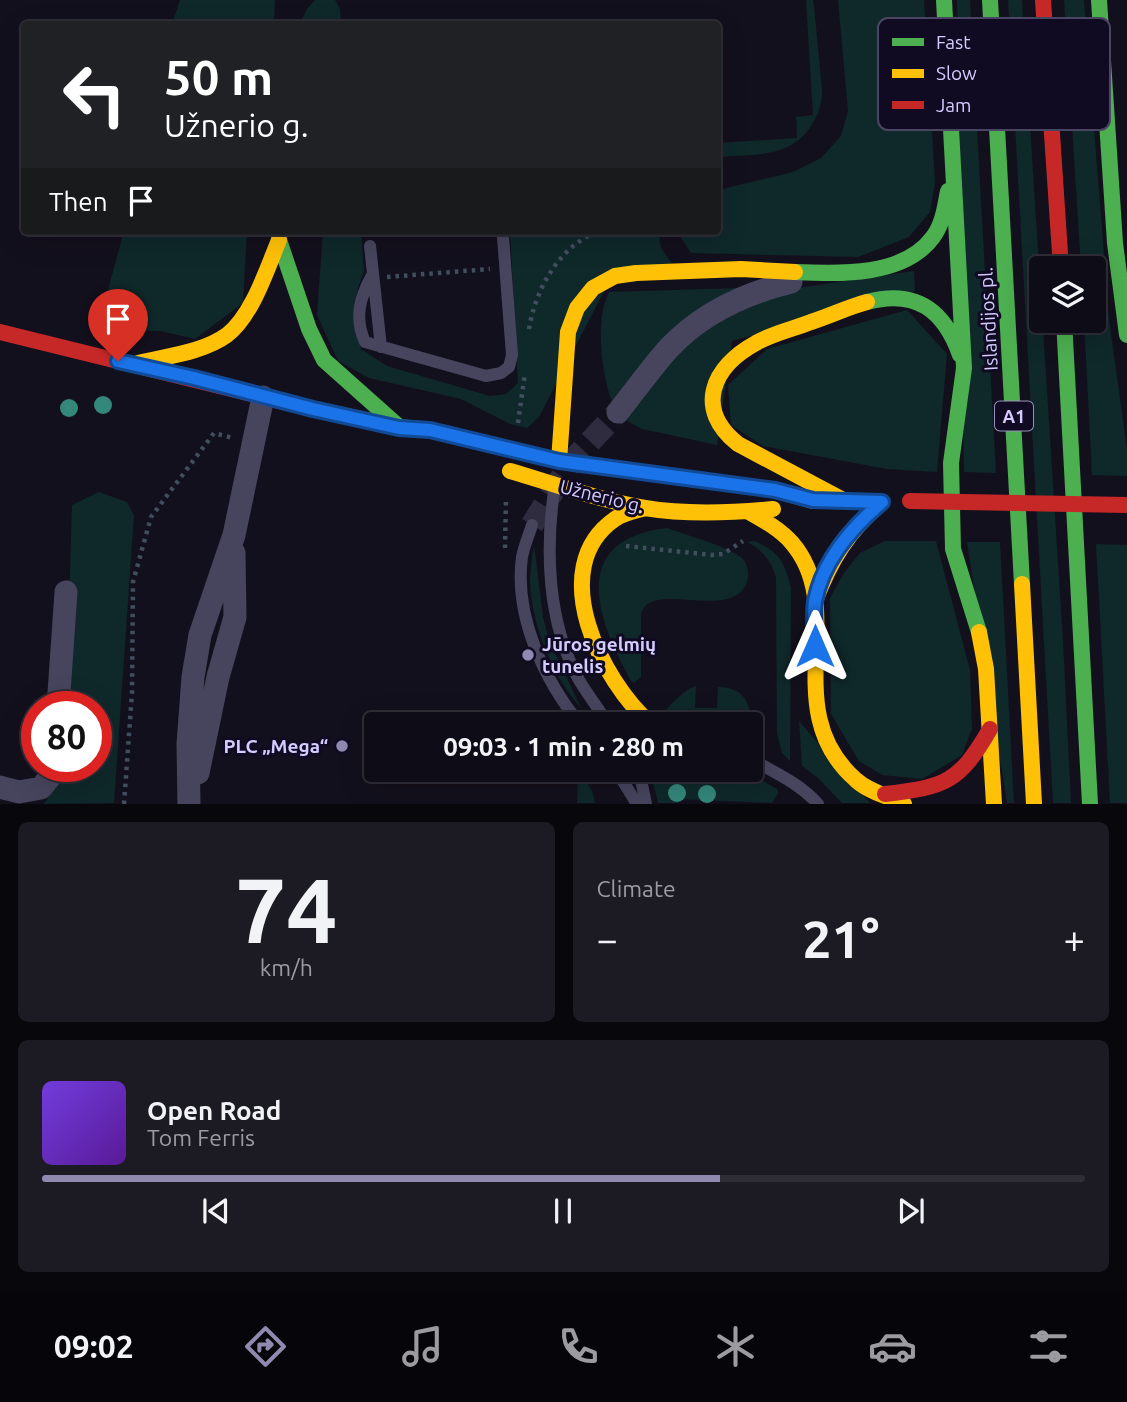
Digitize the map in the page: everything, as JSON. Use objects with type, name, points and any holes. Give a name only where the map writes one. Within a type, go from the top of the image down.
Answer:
[{"type":"main road","points":[[944,0],[945,18]]},
{"type":"main road","name":"Islandijos pl.","points":[[990,0],[991,18]]},
{"type":"main road","points":[[1043,0],[1044,18]]},
{"type":"main road","points":[[1098,0],[1099,18]]},
{"type":"main road","points":[[1109,174],[1121,127]]},
{"type":"main road","points":[[951,130],[964,368],[951,463],[953,549],[979,633],[986,670],[994,803]]},
{"type":"main road","name":"Islandijos pl.","points":[[997,130],[1034,803]]},
{"type":"main road","points":[[1052,130],[1060,256]]},
{"type":"main road","points":[[1106,130],[1115,243],[1127,334]]},
{"type":"main road","points":[[555,484],[568,332],[574,312],[587,292],[608,279],[633,273],[738,269],[828,273],[878,269],[906,258],[932,240],[943,213],[953,169]]},
{"type":"main road","points":[[132,364],[211,343],[226,336],[240,323],[279,240],[309,329],[324,360],[399,428]]},
{"type":"main road","points":[[847,502],[789,470],[745,450],[723,431],[712,412],[710,395],[717,377],[731,359],[754,343],[866,301],[888,298],[910,299],[930,308],[944,322],[956,343],[964,368]]},
{"type":"main road","name":"Užnerio g.","points":[[0,332],[399,428],[430,430],[559,461],[775,490],[813,500],[1127,505]]},
{"type":"main road","points":[[1065,333],[1090,803]]},
{"type":"main road","name":"Užnerio g.","points":[[399,428],[440,451]]},
{"type":"main road","name":"Užnerio g.","points":[[498,468],[645,508],[749,512],[782,508],[813,500]]},
{"type":"main road","points":[[815,601],[838,547],[850,531],[882,502]]},
{"type":"main road","points":[[639,712],[617,689],[601,662],[589,630],[582,598],[584,569],[589,551],[599,533],[616,519],[645,508]]},
{"type":"main road","points":[[749,512],[781,533],[796,548],[806,567],[815,601],[814,691],[818,719],[828,743],[843,767],[863,786],[904,803]]},
{"type":"main road","points":[[885,794],[928,789],[954,779],[974,759],[990,729]]},
{"type":"street","points":[[618,412],[670,347],[698,323],[758,290],[828,273]]},
{"type":"street","points":[[190,803],[218,677],[235,617],[234,535],[262,397]]},
{"type":"street","points":[[59,691],[66,592]]},
{"type":"street","points":[[0,787],[19,792],[41,788],[46,782]]},
{"type":"lane","points":[[373,276],[363,291],[358,318],[365,342],[486,376],[501,373],[509,367],[512,355],[503,237]]},
{"type":"lane","points":[[370,246],[381,347]]},
{"type":"lane","points":[[555,484],[548,551],[558,620],[571,663],[601,712]]},
{"type":"lane","points":[[532,525],[522,556],[521,585],[525,615],[546,674],[570,712]]},
{"type":"lane","points":[[763,766],[790,780],[818,803]]},
{"type":"lane","points":[[624,782],[638,803]]},
{"type":"lane","points":[[642,782],[646,803]]},
{"type":"path","points":[[373,276],[505,268]]},
{"type":"path","points":[[124,803],[132,693],[133,582],[151,517],[214,433],[254,444]]},
{"type":"green space","points":[[180,0],[275,0],[274,21],[173,21]]},
{"type":"green space","points":[[315,0],[335,0],[340,9],[341,21],[301,21]]},
{"type":"green space","points":[[806,0],[813,0],[822,90],[820,109],[814,122],[802,137],[781,150],[757,155],[721,157],[721,143],[797,138],[796,117],[813,115]]},
{"type":"green space","points":[[838,0],[924,0],[925,18],[878,18],[878,130],[932,130],[935,183],[930,212],[909,237],[858,257],[691,253],[681,235],[721,235],[721,189],[793,172],[821,158],[841,136],[848,111]]},
{"type":"green space","points":[[957,0],[970,0],[971,18],[957,18]]},
{"type":"green space","points":[[1008,0],[1022,0],[1023,18],[1009,18]]},
{"type":"green space","points":[[1064,0],[1084,0],[1085,18],[1065,18]]},
{"type":"green space","points":[[959,130],[977,130],[996,473],[964,472]]},
{"type":"green space","points":[[1015,130],[1030,130],[1038,256],[1029,256],[1029,333],[1043,333],[1071,803],[1053,803]]},
{"type":"green space","points":[[1072,130],[1094,130],[1104,256],[1080,256]]},
{"type":"green space","points":[[123,235],[247,235],[243,303],[195,339],[160,331],[97,330]]},
{"type":"green space","points":[[323,235],[361,235],[364,272],[358,287],[354,322],[361,349],[387,366],[490,396],[506,394],[518,383],[510,235],[659,235],[661,248],[673,265],[616,268],[539,417],[527,428],[510,424],[461,399],[369,378],[338,361],[317,315]]},
{"type":"green space","points":[[914,271],[915,291],[732,341],[717,445],[642,429],[624,419],[679,351],[727,312],[776,291]]},
{"type":"green space","points":[[1106,281],[1127,449],[1127,476],[1092,475],[1085,333],[1106,333]]},
{"type":"green space","points":[[739,288],[612,401],[601,346],[602,317],[609,292]]},
{"type":"green space","points":[[907,310],[947,354],[937,472],[887,469],[763,446],[731,425],[728,385],[767,349]]},
{"type":"green space","points":[[99,492],[127,502],[134,515],[114,803],[44,804],[58,782],[112,782],[112,691],[66,691],[72,505]]},
{"type":"green space","points":[[667,528],[717,545],[742,558],[748,570],[748,578],[741,592],[728,599],[660,600],[648,604],[641,614],[641,677],[634,683],[608,633],[601,609],[599,586],[603,566],[614,548],[635,536]]},
{"type":"green space","points":[[754,541],[780,558],[791,588],[790,761],[782,753],[777,733],[776,578],[766,557],[747,542]]},
{"type":"green space","points":[[885,541],[936,541],[970,670],[972,729],[962,755],[922,779],[882,775],[859,761],[831,714],[830,598],[844,573],[860,553]]},
{"type":"green space","points":[[967,542],[1000,542],[1014,803],[1007,803]]},
{"type":"green space","points":[[1096,544],[1127,545],[1127,803],[1110,803]]},
{"type":"green space","points":[[534,545],[543,617],[549,640],[581,708],[553,666],[535,616],[530,583]]},
{"type":"green space","points":[[696,686],[695,708],[717,708],[718,687],[737,692],[747,703],[750,712],[665,712]]},
{"type":"green space","points":[[799,721],[870,803],[842,803],[802,766]]},
{"type":"green space","points":[[763,781],[777,789],[778,793],[772,803],[679,799],[678,803],[658,803],[653,782]]},
{"type":"green space","points":[[578,782],[586,782],[595,803],[577,803]]},
{"type":"tunnel","points":[[532,525],[572,461],[618,412]]},
{"type":"traffic: fast","points":[[944,0],[945,18]]},
{"type":"traffic: fast","points":[[990,0],[991,18]]},
{"type":"traffic: fast","points":[[1099,0],[1100,18]]},
{"type":"traffic: fast","points":[[951,130],[964,368],[951,463],[953,549],[979,632]]},
{"type":"traffic: fast","points":[[997,130],[1022,584]]},
{"type":"traffic: fast","points":[[1108,130],[1115,243],[1127,335]]},
{"type":"traffic: fast","points":[[795,272],[870,270],[905,260],[921,250],[933,237],[943,215],[948,191]]},
{"type":"traffic: fast","points":[[279,240],[309,329],[324,360],[397,425]]},
{"type":"traffic: fast","points":[[867,302],[900,298],[926,307],[946,326],[960,355]]},
{"type":"traffic: fast","points":[[1065,333],[1090,804]]},
{"type":"traffic: fast","points":[[296,405],[399,427],[430,430],[559,461],[775,490],[813,501],[840,501]]},
{"type":"traffic: slow","points":[[138,363],[195,350],[227,335],[236,327],[251,304],[279,240]]},
{"type":"traffic: slow","points":[[559,461],[568,332],[577,308],[593,288],[615,276],[636,273],[741,269],[795,272]]},
{"type":"traffic: slow","points":[[847,502],[738,444],[724,431],[716,417],[714,389],[728,364],[756,343],[867,302]]},
{"type":"traffic: slow","points":[[510,471],[645,508],[709,513],[773,509]]},
{"type":"traffic: slow","points":[[815,601],[827,572],[842,547],[859,524],[882,502]]},
{"type":"traffic: slow","points":[[639,712],[615,681],[599,654],[588,624],[582,594],[584,566],[594,540],[618,517],[645,508]]},
{"type":"traffic: slow","points":[[749,512],[788,538],[808,570],[815,599],[816,692],[820,723],[833,753],[861,784],[904,804]]},
{"type":"traffic: slow","points":[[1022,584],[1034,804]]},
{"type":"traffic: slow","points":[[979,632],[986,669],[994,804]]},
{"type":"traffic: jam","points":[[1043,0],[1044,18]]},
{"type":"traffic: jam","points":[[1052,130],[1060,256]]},
{"type":"traffic: jam","points":[[0,332],[296,405]]},
{"type":"traffic: jam","points":[[910,501],[1127,505]]},
{"type":"traffic: jam","points":[[885,794],[936,785],[948,779],[969,761],[990,729]]},
{"type":"place","name":"Jūros gelmių tunelis","points":[[528,655]]},
{"type":"place","name":"PLC „Mega“","points":[[342,746]]},
{"type":"route","points":[[118,361],[313,409],[399,428],[430,430],[459,436],[559,461],[775,490],[813,500],[882,502],[850,531],[827,568],[815,601],[815,646]]}]
